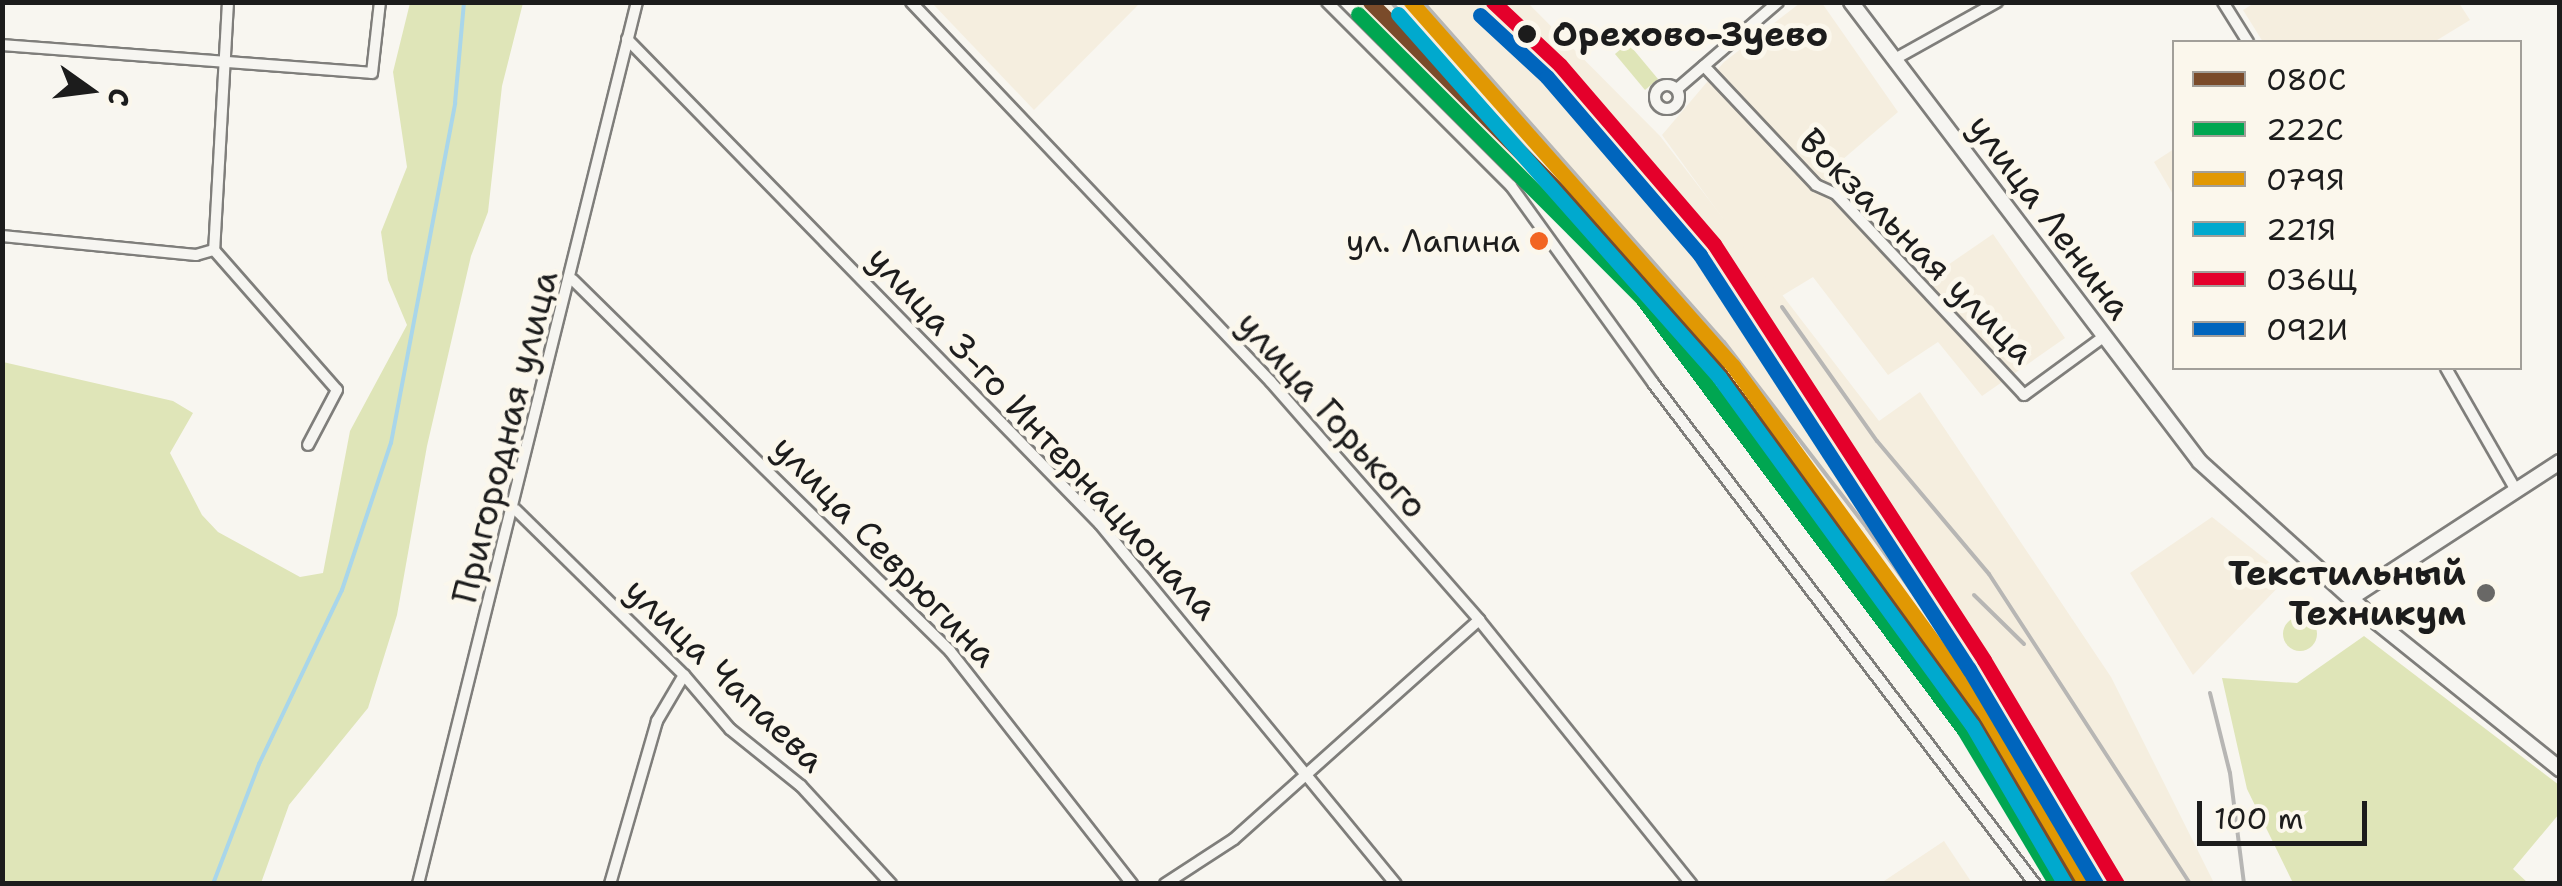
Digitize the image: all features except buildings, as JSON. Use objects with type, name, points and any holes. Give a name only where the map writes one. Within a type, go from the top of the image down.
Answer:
[{"type":"main road","name":"улица Ленина","points":[[1852,2],[2102,338],[2200,462],[2351,598],[2560,769]]},
{"type":"main road","points":[[2351,598],[2560,462]]},
{"type":"street","points":[[228,2],[214,250],[337,390],[308,445]]},
{"type":"street","points":[[2,45],[372,73],[380,2]]},
{"type":"street","name":"Пригородная улица","points":[[418,884],[516,510],[638,2]]},
{"type":"street","name":"улица Горького","points":[[911,2],[1271,382],[1479,620],[1690,884]]},
{"type":"street","points":[[1327,2],[1511,186],[1652,383],[2035,884]]},
{"type":"street","points":[[1676,89],[1778,2]]},
{"type":"street","points":[[1896,60],[1997,2]]},
{"type":"street","points":[[2224,2],[2247,40]]},
{"type":"street","name":"улица 3-го Интернационала","points":[[627,39],[1074,496],[1310,773],[1396,884]]},
{"type":"street","name":"Вокзальная улица","points":[[1704,66],[1816,185],[1836,194],[2024,395],[2102,338]]},
{"type":"street","points":[[2,236],[196,255],[214,250]]},
{"type":"street","name":"улица Севрюгина","points":[[573,280],[950,651],[1132,884]]},
{"type":"street","points":[[2447,370],[2516,490]]},
{"type":"street","name":"улица Чапаева","points":[[516,510],[684,675],[730,729],[801,786],[891,884]]},
{"type":"street","points":[[1165,884],[1234,839],[1479,620]]},
{"type":"street","points":[[610,884],[656,721],[684,675]]},
{"type":"shaded area","points":[[932,2],[1140,3],[1034,110]]},
{"type":"shaded area","points":[[2256,2],[2459,3],[2470,20],[2437,40],[2262,40],[2243,10]]},
{"type":"shaded area","points":[[1352,3],[1528,3],[1660,136],[1879,421],[1920,392],[2111,677],[2214,883],[2063,883],[1961,721],[1589,236]]},
{"type":"shaded area","points":[[1800,3],[1822,3],[1898,112],[1828,172],[1919,272],[1928,264],[1945,267],[1993,234],[2065,338],[1982,396],[1938,342],[1888,375],[1813,277],[1780,297],[1662,135],[1724,62]]},
{"type":"shaded area","points":[[2172,150],[2172,193],[2154,162]]},
{"type":"shaded area","points":[[2212,517],[2288,577],[2193,675],[2130,573]]},
{"type":"shaded area","points":[[1944,841],[1972,883],[1881,883]]},
{"type":"green space","points":[[410,3],[523,3],[502,86],[488,212],[471,256],[427,446],[397,615],[368,708],[289,805],[261,883],[3,883],[3,362],[173,401],[193,413],[170,453],[202,515],[218,532],[300,577],[323,573],[350,431],[407,325],[388,280],[381,232],[407,167],[393,72]]},
{"type":"green space","points":[[1628,43],[1658,79],[1645,90],[1615,54]]},
{"type":"green space","points":[[2300,617],[2312,622],[2317,634],[2312,646],[2300,651],[2288,646],[2283,634],[2288,622]]},
{"type":"green space","points":[[2364,636],[2559,785],[2559,814],[2513,869],[2528,883],[2293,883],[2247,789],[2222,678],[2297,683]]},
{"type":"waterway","points":[[213,884],[259,764],[342,590],[391,443],[455,103],[464,2]]},
{"type":"railway","points":[[1391,2],[1566,193]]},
{"type":"railway","points":[[1423,2],[1724,342],[1867,528],[1968,670],[2097,884]]},
{"type":"railway","points":[[1782,307],[1877,441],[1989,574],[2190,884]]},
{"type":"railway","points":[[1974,595],[2024,644]]},
{"type":"railway","points":[[2210,693],[2230,773],[2244,884]]},
{"type":"transit line","name":"080С","points":[[1370,2],[1654,286],[1979,720],[2077,884]]},
{"type":"transit line","name":"079Я","points":[[1411,2],[1733,366],[1987,716],[2086,884]]},
{"type":"transit line","name":"036Щ","points":[[1493,2],[1560,65],[1714,244],[1984,660],[2117,884]]},
{"type":"transit line","name":"222С","points":[[1358,14],[1641,297],[1964,730],[2056,884]]},
{"type":"transit line","name":"221Я","points":[[1398,14],[1719,377],[1972,725],[2065,884]]},
{"type":"transit line","name":"092И","points":[[1480,15],[1547,77],[1700,255],[1969,669],[2096,884]]},
{"type":"place","name":"Орехово-Зуево","points":[[1527,34]]},
{"type":"place","name":"ул. Лапина","points":[[1539,241]]},
{"type":"place","name":"Текстильный Техникум","points":[[2486,593]]}]
